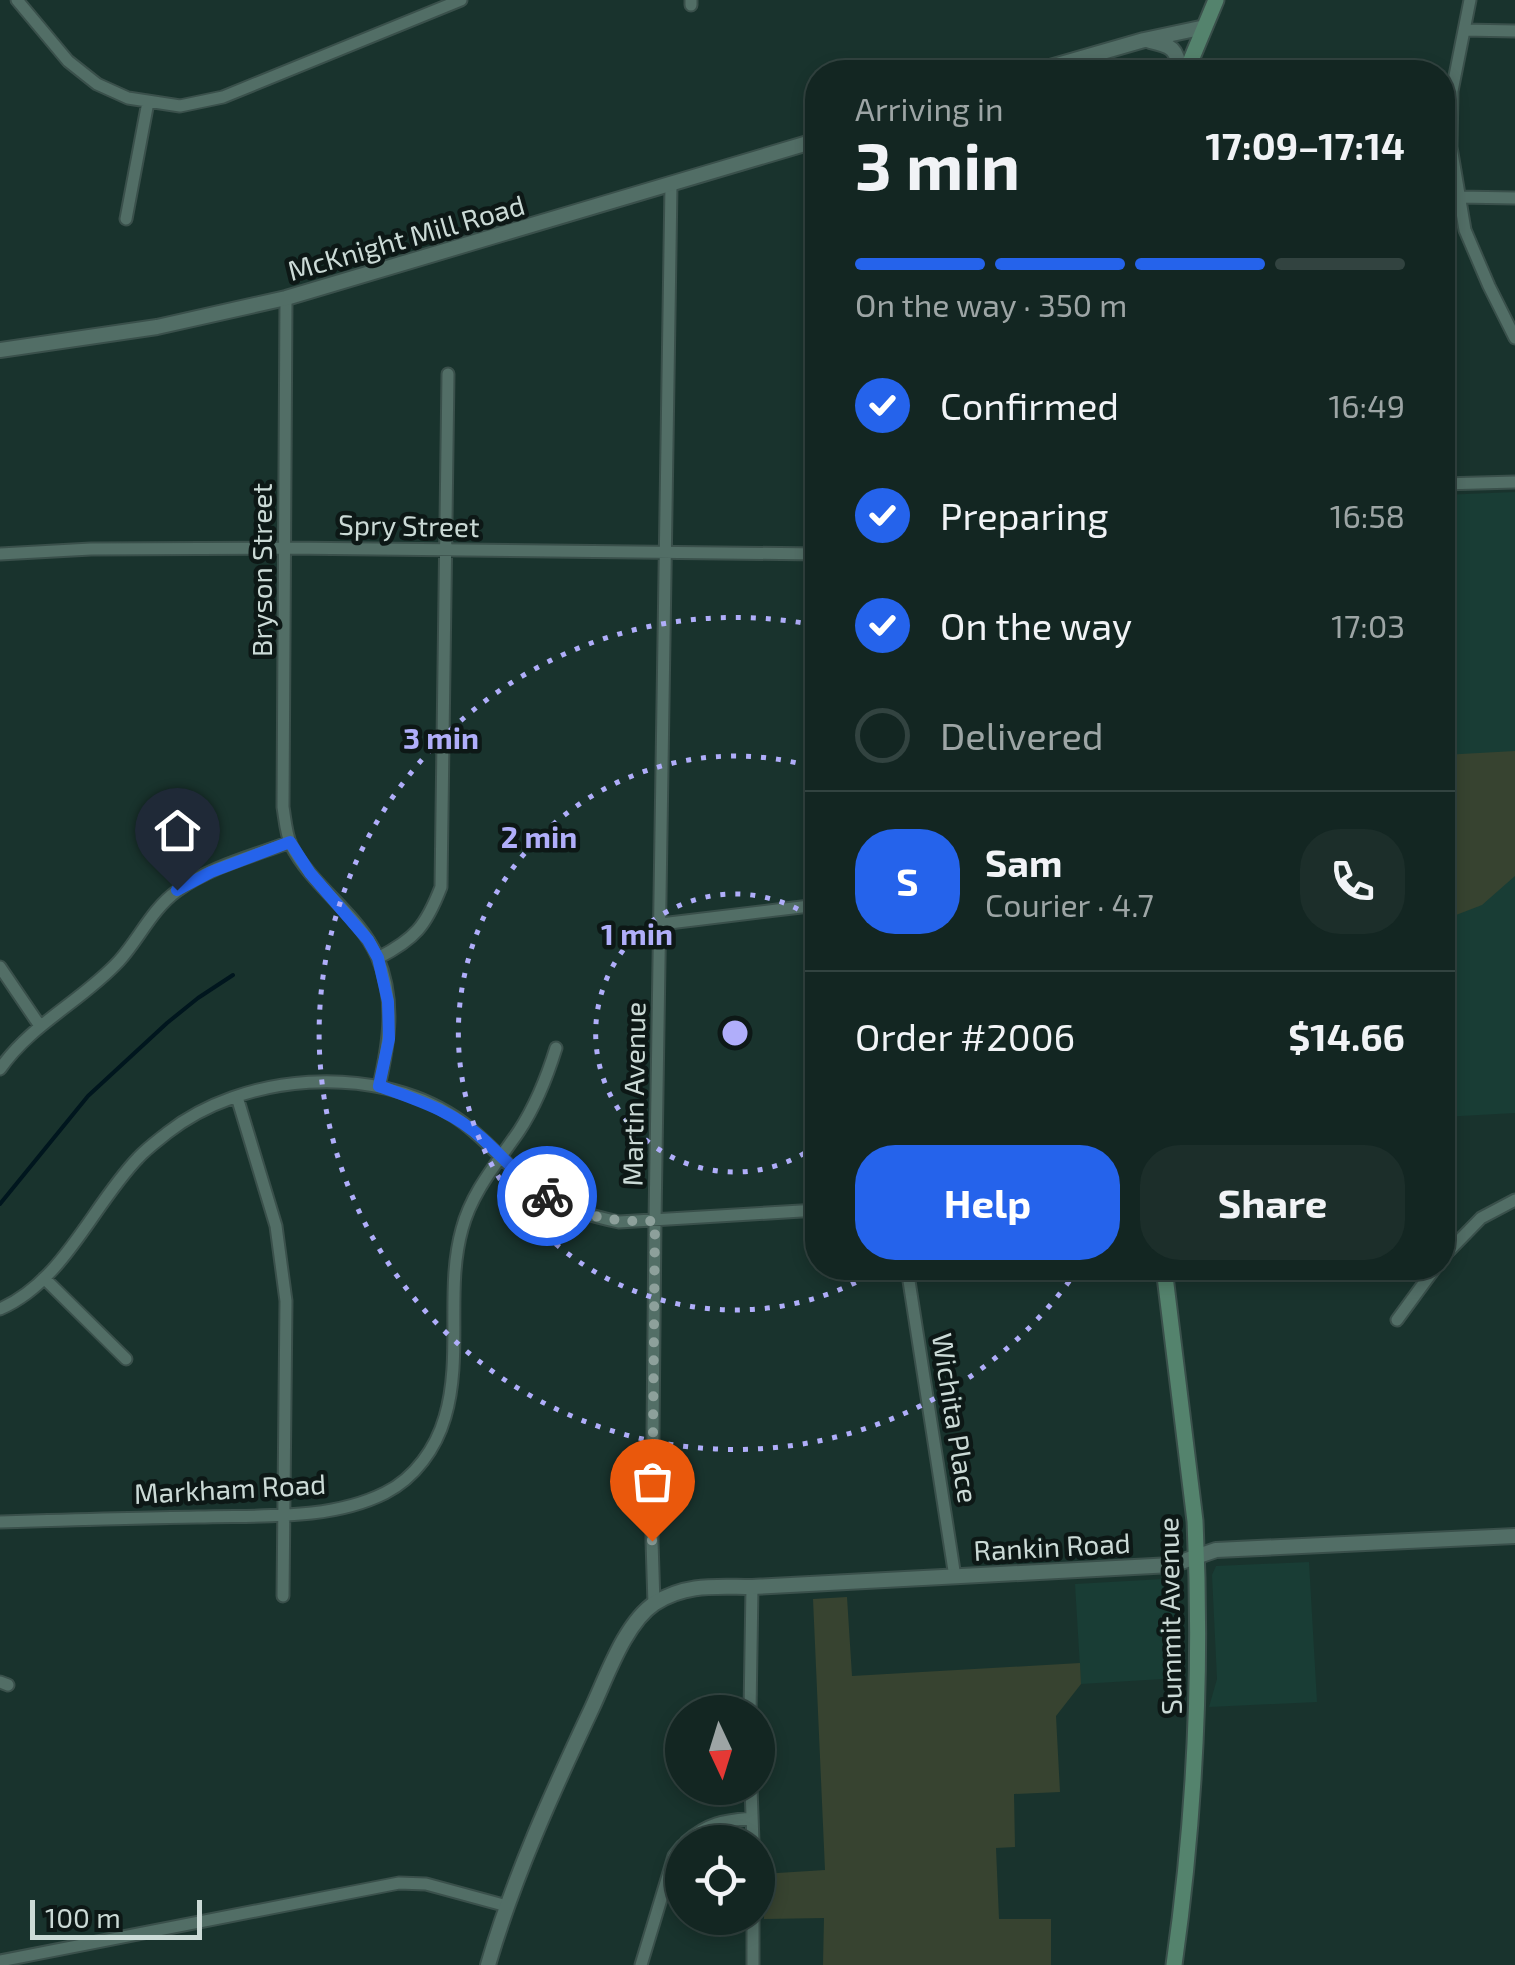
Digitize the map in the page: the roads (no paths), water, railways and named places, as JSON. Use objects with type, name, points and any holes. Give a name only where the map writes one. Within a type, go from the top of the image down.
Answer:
[{"type":"main road","points":[[1189,60],[1216,0]]},
{"type":"main road","name":"Summit Avenue","points":[[1165,1280],[1192,1504],[1198,1701],[1174,1965]]},
{"type":"street","points":[[17,0],[68,61],[97,84],[128,98],[180,106],[223,97],[461,0]]},
{"type":"street","points":[[1455,76],[1470,0]]},
{"type":"street","points":[[1075,60],[1205,27]]},
{"type":"street","points":[[1464,30],[1515,31]]},
{"type":"street","points":[[1144,40],[1168,45],[1178,60]]},
{"type":"street","points":[[126,219],[148,102]]},
{"type":"street","name":"McKnight Mill Road","points":[[0,350],[158,327],[286,298],[805,144]]},
{"type":"street","points":[[1455,169],[1465,230],[1515,338]]},
{"type":"street","name":"Martin Avenue","points":[[654,1604],[655,1221],[671,185]]},
{"type":"street","points":[[1459,198],[1515,198]]},
{"type":"street","name":"Bryson Street","points":[[286,298],[283,807],[290,842]]},
{"type":"street","points":[[378,958],[403,945],[430,916],[441,887],[448,374]]},
{"type":"street","points":[[1455,484],[1515,482]]},
{"type":"street","name":"Spry Street","points":[[0,554],[91,549],[287,548],[805,554]]},
{"type":"street","points":[[0,1069],[10,1053],[120,960],[150,917],[177,890],[211,872],[290,842],[378,958],[388,1002],[389,1039],[379,1086]]},
{"type":"street","points":[[661,924],[805,907]]},
{"type":"street","points":[[0,966],[40,1026]]},
{"type":"street","name":"Markham Road","points":[[0,1522],[284,1514],[346,1507],[388,1492],[432,1452],[451,1390],[454,1262],[463,1224],[476,1193],[536,1102],[556,1048]]},
{"type":"street","points":[[0,1309],[44,1278],[137,1159],[169,1132],[200,1111],[290,1084],[351,1082],[379,1086],[438,1107],[481,1136],[540,1192],[593,1217],[619,1222],[655,1221],[805,1211]]},
{"type":"street","points":[[236,1098],[276,1226],[283,1262],[283,1596]]},
{"type":"street","points":[[1455,1245],[1481,1218],[1515,1200]]},
{"type":"street","points":[[44,1278],[126,1359]]},
{"type":"street","name":"Wichita Place","points":[[909,1280],[955,1577]]},
{"type":"street","points":[[1397,1320],[1427,1280]]},
{"type":"street","name":"Rankin Road","points":[[654,1604],[688,1587],[1172,1565],[1216,1550],[1515,1536]]},
{"type":"street","points":[[750,1695],[752,1587]]},
{"type":"street","points":[[488,1965],[556,1784],[622,1645],[638,1619],[654,1604]]},
{"type":"street","points":[[752,1805],[752,1825]]},
{"type":"street","points":[[710,1825],[752,1818]]},
{"type":"street","points":[[0,1960],[400,1882],[426,1884],[507,1906]]},
{"type":"street","points":[[641,1965],[665,1886]]},
{"type":"street","points":[[753,1965],[754,1935]]},
{"type":"waterway","points":[[0,1204],[88,1096],[167,1023],[233,975]]}]
